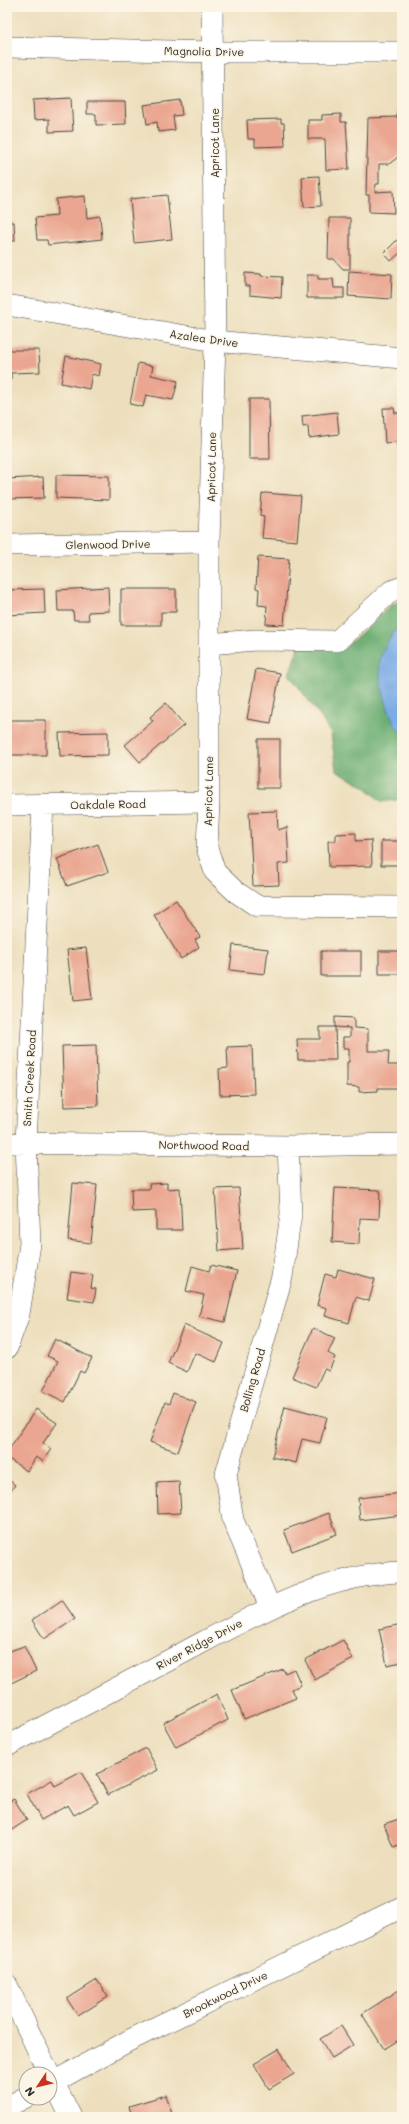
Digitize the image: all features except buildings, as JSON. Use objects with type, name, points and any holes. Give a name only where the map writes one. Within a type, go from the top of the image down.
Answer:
[{"type":"street","name":"Apricot Lane","points":[[212,7],[215,341],[209,542],[209,802],[207,848],[214,872],[236,892],[257,906],[402,907]]},
{"type":"street","name":"Magnolia Drive","points":[[7,47],[213,52],[402,52]]},
{"type":"street","name":"Azalea Drive","points":[[7,305],[215,341],[402,358]]},
{"type":"street","name":"Glenwood Drive","points":[[7,545],[209,542]]},
{"type":"street","points":[[209,644],[255,640],[337,641],[391,591],[402,587]]},
{"type":"street","name":"Oakdale Road","points":[[7,805],[209,802]]},
{"type":"street","name":"Smith Creek Road","points":[[7,1348],[19,1314],[30,1244],[16,1142],[43,805]]},
{"type":"street","name":"Northwood Road","points":[[16,1142],[288,1146],[402,1144]]},
{"type":"street","name":"Bolling Road","points":[[270,1607],[233,1520],[226,1474],[282,1277],[291,1214],[288,1146]]},
{"type":"street","name":"River Ridge Drive","points":[[7,1746],[270,1607],[320,1589],[376,1573],[402,1572]]},
{"type":"street","name":"Brookwood Drive","points":[[58,2076],[402,1907]]},
{"type":"street","points":[[7,1985],[45,2066]]},
{"type":"street","points":[[58,2092],[71,2117]]},
{"type":"street","points":[[7,2107],[18,2101]]},
{"type":"green space","points":[[402,599],[402,622],[388,643],[399,731],[402,734],[402,799],[382,802],[364,786],[336,770],[331,734],[320,716],[289,674],[299,646],[333,646],[345,648],[390,606]]},
{"type":"water","points":[[402,622],[402,734],[392,719],[384,696],[380,673],[380,663],[385,647]]}]
